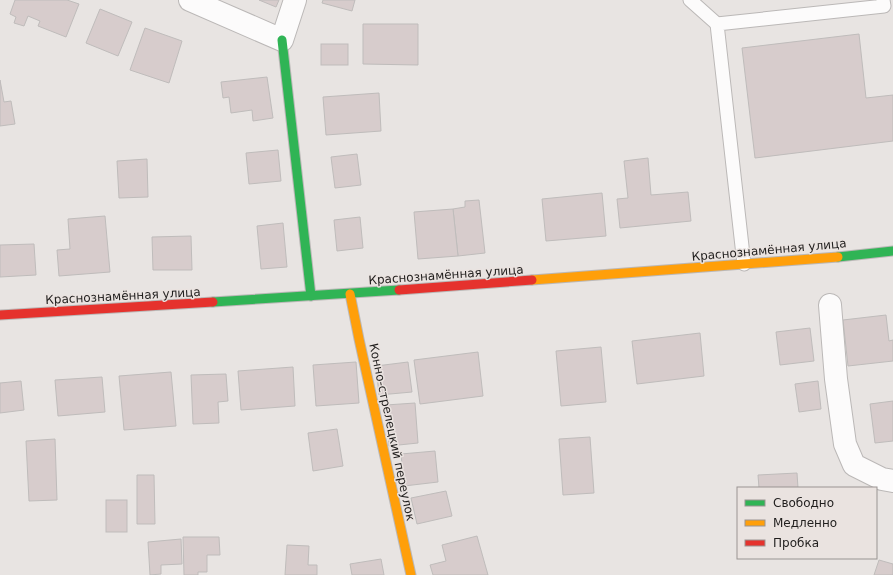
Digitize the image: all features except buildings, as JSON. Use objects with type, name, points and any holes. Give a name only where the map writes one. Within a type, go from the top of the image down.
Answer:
[{"type":"street","points":[[190,0],[282,40]]},
{"type":"street","points":[[295,0],[282,40],[311,296]]},
{"type":"street","name":"Краснознамённая улица","points":[[0,315],[350,294],[830,258],[893,251]]},
{"type":"street","name":"Конно-стрелецкий переулок","points":[[350,294],[360,347],[411,575]]},
{"type":"street","points":[[830,305],[836,379],[844,444],[854,465],[882,479],[893,481]]},
{"type":"lane","points":[[690,0],[717,24],[744,264]]},
{"type":"lane","points":[[717,24],[884,6],[883,0]]},
{"type":"traffic: fast","points":[[282,40],[311,296]]},
{"type":"traffic: fast","points":[[838,257],[893,251]]},
{"type":"traffic: fast","points":[[213,302],[399,290]]},
{"type":"traffic: slow","points":[[532,280],[838,257]]},
{"type":"traffic: slow","points":[[350,294],[411,575]]},
{"type":"traffic: jam","points":[[399,290],[532,280]]},
{"type":"traffic: jam","points":[[0,315],[213,302]]}]
